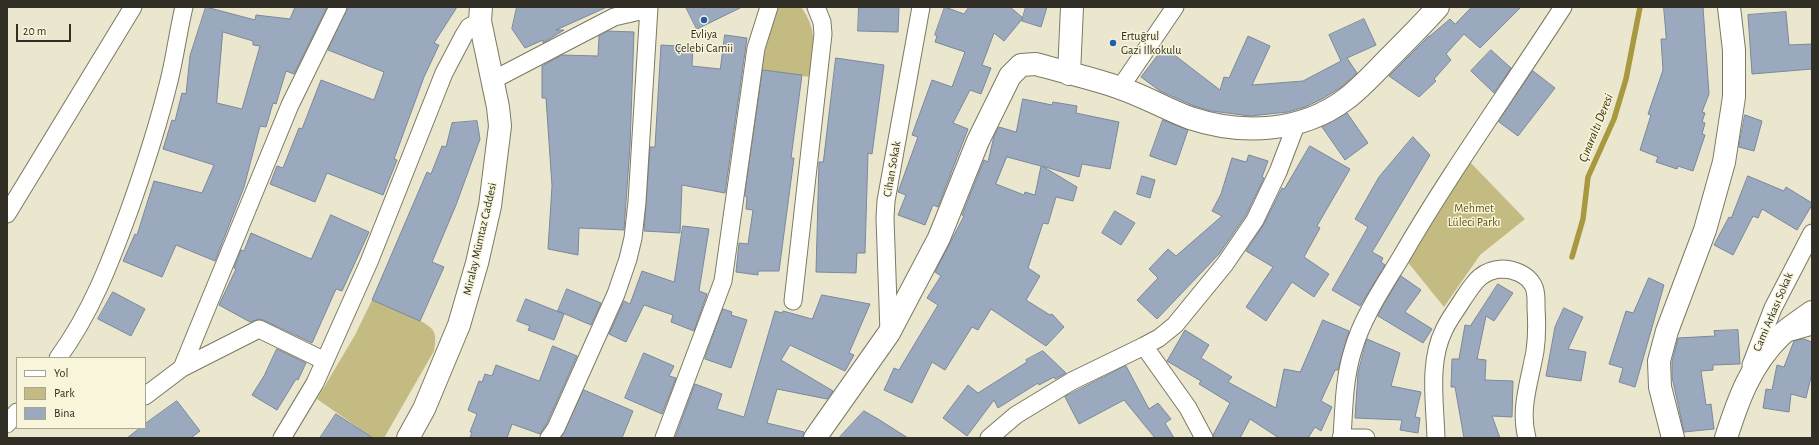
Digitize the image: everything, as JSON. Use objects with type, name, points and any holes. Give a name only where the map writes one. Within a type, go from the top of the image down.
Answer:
[{"type":"main road","points":[[1069,74],[1072,7]]},
{"type":"main road","points":[[815,438],[889,333],[940,238],[978,141],[1010,76],[1021,65],[1036,64],[1120,88],[1191,118],[1222,125],[1252,128],[1273,128],[1296,125],[1309,120],[1345,100],[1360,88],[1438,7]]},
{"type":"main road","points":[[1672,438],[1660,387],[1659,361],[1667,331],[1704,230],[1725,154],[1734,97],[1735,73],[1729,7]]},
{"type":"main road","name":"Miralay Mümtaz Caddesi","points":[[408,438],[424,409],[459,325],[488,213],[495,177],[500,126],[498,107],[491,81],[480,14]]},
{"type":"main road","points":[[1726,438],[1740,395],[1758,363],[1781,335],[1812,312]]},
{"type":"street","points":[[7,214],[133,7]]},
{"type":"street","points":[[59,357],[89,311],[106,276],[156,133],[184,7]]},
{"type":"street","points":[[182,368],[290,105],[338,7]]},
{"type":"street","points":[[664,438],[723,281],[756,48],[769,7]]},
{"type":"street","points":[[793,301],[823,34],[822,22],[816,7]]},
{"type":"street","name":"Cihan Sokak","points":[[889,333],[885,218],[886,201],[921,7]]},
{"type":"street","points":[[1120,88],[1175,7]]},
{"type":"street","points":[[1366,438],[1341,438],[1345,391],[1355,344],[1368,316],[1425,214],[1563,7]]},
{"type":"street","points":[[491,81],[614,17],[649,8],[637,202],[631,245],[616,294],[562,415],[549,438]]},
{"type":"street","points":[[282,438],[302,407],[325,361],[369,262],[444,73],[464,35],[480,14]]},
{"type":"street","points":[[989,438],[1016,416],[1072,381],[1159,338],[1175,325],[1236,250],[1255,220],[1278,172],[1296,125]]},
{"type":"street","name":"Cami Arkası Sokak","points":[[1740,395],[1773,308],[1812,233]]},
{"type":"street","points":[[1436,438],[1434,375],[1439,344],[1444,329],[1474,281],[1482,274],[1492,270],[1504,269],[1513,270],[1528,278],[1533,285],[1535,293],[1537,335],[1524,418],[1527,438]]},
{"type":"street","points":[[1781,335],[1812,326]]},
{"type":"street","points":[[146,395],[182,368],[259,329],[325,361]]},
{"type":"street","points":[[1144,346],[1188,408],[1204,438]]},
{"type":"street","points":[[7,424],[16,413]]},
{"type":"green space","points":[[778,7],[801,7],[807,16],[813,32],[810,77],[761,70],[771,25]]},
{"type":"green space","name":"Mehmet Lüleci Parkı","points":[[1469,161],[1525,219],[1480,255],[1444,307],[1406,260]]},
{"type":"green space","points":[[372,300],[421,321],[434,331],[435,337],[434,351],[384,438],[373,438],[317,399],[355,335]]},
{"type":"building","points":[[206,7],[255,20],[256,15],[290,19],[295,7],[327,7],[294,74],[286,71],[276,104],[273,103],[266,127],[260,126],[244,187],[215,261],[176,245],[162,277],[123,261],[135,234],[137,235],[154,181],[202,193],[214,165],[163,149],[172,120],[175,121],[182,93],[186,94],[190,56]],"holes":[[[223,32],[253,41],[253,45],[260,46],[242,109],[217,103]]]},
{"type":"building","points":[[348,7],[457,7],[434,43],[439,45],[424,77],[394,159],[397,160],[383,195],[327,173],[315,202],[270,184],[277,166],[283,168],[299,128],[302,129],[321,80],[374,100],[384,72],[328,50]]},
{"type":"building","points":[[517,7],[607,7],[556,30],[564,30],[543,43],[543,40],[525,48],[512,29]]},
{"type":"building","name":"Evliya Çelebi Camii","points":[[686,7],[742,7],[697,29]]},
{"type":"building","points":[[859,7],[899,7],[898,32],[858,31]]},
{"type":"building","points":[[945,7],[964,14],[969,7],[1010,7],[1023,18],[1004,41],[994,33],[982,65],[991,68],[981,94],[970,90],[953,123],[968,129],[938,207],[933,205],[925,225],[898,215],[906,195],[898,192],[918,137],[912,135],[932,80],[952,87],[965,52],[935,42],[937,36],[935,35]]},
{"type":"building","points":[[1026,7],[1047,7],[1041,27],[1022,21]]},
{"type":"building","points":[[1472,7],[1521,7],[1480,48],[1464,34],[1446,54],[1451,60],[1434,79],[1436,81],[1419,97],[1389,76],[1429,36],[1450,19],[1455,24]]},
{"type":"building","points":[[1664,7],[1703,7],[1709,94],[1702,112],[1705,113],[1702,122],[1705,123],[1702,134],[1705,135],[1693,171],[1678,166],[1677,169],[1656,162],[1658,157],[1640,150],[1651,115],[1648,114],[1663,70],[1661,39],[1666,39]]},
{"type":"building","points":[[1786,12],[1789,45],[1812,44],[1812,69],[1752,74],[1748,15]]},
{"type":"building","points":[[1364,19],[1376,45],[1347,58],[1357,73],[1340,88],[1322,99],[1305,107],[1288,112],[1250,116],[1212,111],[1194,106],[1160,91],[1141,77],[1164,47],[1220,90],[1224,77],[1229,78],[1248,36],[1270,46],[1252,85],[1303,81],[1341,61],[1329,35]]},
{"type":"building","points":[[608,31],[634,32],[630,146],[624,230],[579,228],[578,255],[548,249],[552,186],[546,98],[542,98],[542,66],[562,55],[598,56],[599,36]]},
{"type":"building","points":[[725,35],[747,38],[725,193],[682,185],[680,233],[644,231],[650,147],[655,147],[661,45],[693,47],[692,66],[720,69]]},
{"type":"building","points":[[1491,50],[1511,68],[1494,93],[1471,71]]},
{"type":"building","points":[[836,58],[884,65],[872,154],[868,153],[865,253],[857,253],[856,273],[816,272],[819,162],[823,162]]},
{"type":"building","points":[[763,70],[802,75],[791,158],[794,158],[779,271],[758,271],[758,275],[736,272],[739,243],[748,244],[753,210],[746,209],[747,197],[745,196]]},
{"type":"building","points":[[1533,71],[1555,88],[1518,136],[1499,122]]},
{"type":"building","points":[[1023,99],[1052,105],[1053,102],[1077,106],[1076,113],[1119,122],[1110,169],[1082,164],[1079,177],[1042,166],[1077,187],[1073,201],[1056,197],[1048,224],[1043,223],[1028,268],[1040,276],[1026,300],[1050,315],[1052,314],[1064,327],[1046,346],[991,309],[978,330],[972,327],[945,370],[932,362],[912,403],[884,390],[894,368],[899,370],[938,305],[927,298],[941,276],[935,272],[964,216],[962,215],[984,160],[988,162],[994,136],[999,127],[1016,132]],"holes":[[[1007,157],[1041,166],[1035,195],[1025,192],[1024,195],[996,184]]]},
{"type":"building","points":[[1347,113],[1368,143],[1345,160],[1322,127]]},
{"type":"building","points":[[1745,115],[1762,121],[1754,151],[1739,147]]},
{"type":"building","points":[[1163,120],[1188,130],[1176,165],[1150,156]]},
{"type":"building","points":[[477,121],[480,139],[456,205],[432,262],[444,267],[420,321],[372,300],[427,172],[431,174],[442,146],[446,147],[452,123]]},
{"type":"building","points":[[1413,137],[1430,155],[1372,252],[1383,258],[1381,262],[1385,265],[1360,306],[1332,290],[1368,227],[1355,219],[1379,177]]},
{"type":"building","points":[[1310,146],[1350,169],[1317,226],[1320,228],[1304,257],[1329,274],[1314,297],[1292,282],[1266,321],[1246,307],[1273,267],[1246,251],[1264,224],[1282,188],[1284,189]]},
{"type":"building","points":[[1249,155],[1268,161],[1262,177],[1264,178],[1246,215],[1219,254],[1157,319],[1137,300],[1158,278],[1149,269],[1168,249],[1176,256],[1222,216],[1212,211],[1221,194],[1232,158],[1246,162]]},
{"type":"building","points":[[1142,176],[1155,180],[1150,198],[1137,194]]},
{"type":"building","points":[[1748,176],[1784,191],[1786,187],[1812,203],[1812,205],[1797,230],[1762,209],[1758,218],[1753,216],[1733,255],[1714,245],[1729,217],[1731,218]]},
{"type":"building","points":[[1115,211],[1135,223],[1121,245],[1102,233]]},
{"type":"building","points":[[331,215],[369,232],[342,291],[336,289],[312,343],[263,320],[259,319],[250,322],[219,305],[236,269],[234,268],[241,250],[244,251],[251,233],[311,259]]},
{"type":"building","points":[[683,226],[709,229],[699,291],[707,294],[694,331],[671,322],[673,315],[644,305],[626,342],[609,334],[624,301],[630,304],[642,271],[674,282]]},
{"type":"building","points":[[1401,276],[1421,290],[1405,312],[1432,329],[1423,343],[1378,316]]},
{"type":"building","points":[[1649,278],[1664,285],[1635,387],[1619,382],[1623,368],[1609,364],[1626,311],[1633,313]]},
{"type":"building","points":[[1498,284],[1513,293],[1494,321],[1486,316],[1477,359],[1486,360],[1485,380],[1513,381],[1512,417],[1492,416],[1500,438],[1464,438],[1455,387],[1451,387],[1452,359],[1459,359],[1465,325],[1470,326]]},
{"type":"building","points":[[567,289],[601,303],[591,325],[558,311]]},
{"type":"building","points":[[113,292],[145,309],[131,336],[98,319]]},
{"type":"building","points":[[822,295],[870,304],[849,353],[854,355],[845,371],[790,345],[781,360],[833,391],[827,399],[777,389],[767,423],[804,432],[803,438],[675,438],[695,384],[722,394],[717,409],[744,417],[775,311],[782,313],[783,311],[812,319]]},
{"type":"building","points":[[526,299],[564,314],[554,340],[528,330],[530,326],[517,321]]},
{"type":"building","points":[[1564,308],[1583,317],[1568,349],[1586,352],[1581,381],[1546,376],[1555,327]]},
{"type":"building","points":[[723,309],[732,312],[731,315],[747,320],[731,368],[705,359]]},
{"type":"building","points":[[1323,320],[1349,331],[1338,370],[1335,370],[1321,401],[1332,407],[1321,431],[1315,427],[1308,438],[1279,438],[1250,419],[1240,438],[1214,438],[1213,435],[1230,403],[1199,384],[1201,381],[1167,361],[1185,330],[1209,345],[1201,358],[1232,377],[1228,382],[1276,408],[1284,369],[1300,372]]},
{"type":"building","points":[[1738,330],[1740,364],[1713,365],[1713,370],[1701,371],[1706,405],[1711,404],[1714,429],[1684,432],[1672,377],[1672,362],[1678,338],[1715,336],[1714,331]]},
{"type":"building","points":[[1367,339],[1400,353],[1391,386],[1421,392],[1415,417],[1420,418],[1418,433],[1400,430],[1402,420],[1355,418],[1358,373]]},
{"type":"building","points":[[1804,339],[1812,342],[1812,373],[1806,398],[1791,394],[1789,412],[1763,408],[1766,389],[1772,390],[1777,365],[1784,367],[1794,341]]},
{"type":"building","points":[[553,346],[577,356],[547,423],[540,434],[512,424],[507,438],[470,438],[472,432],[470,432],[477,414],[468,410],[479,381],[482,382],[485,374],[492,376],[496,365],[539,381]]},
{"type":"building","points":[[277,349],[306,363],[298,380],[296,379],[277,410],[252,395],[264,376]]},
{"type":"building","points":[[1043,351],[1066,373],[1055,379],[1054,377],[1039,385],[1038,383],[998,408],[994,400],[967,436],[943,418],[968,385],[978,393],[1027,362],[1026,360]]},
{"type":"building","points":[[644,353],[674,366],[669,376],[676,378],[662,414],[625,398]]},
{"type":"building","points":[[1126,366],[1149,409],[1158,403],[1171,419],[1165,423],[1174,438],[1155,438],[1124,400],[1079,424],[1065,397]]},
{"type":"building","points":[[584,390],[633,411],[622,438],[561,438]]},
{"type":"building","points":[[177,401],[200,431],[191,438],[127,438],[139,429],[146,429],[146,423]]},
{"type":"building","points":[[864,411],[878,419],[908,438],[839,438]]},
{"type":"building","points":[[336,414],[373,438],[320,438]]},
{"type":"waterway","name":"Çınaraltı Deresi","points":[[1572,257],[1583,219],[1588,177],[1614,119],[1626,79],[1640,7]]},
{"type":"place","name":"Evliya Çelebi Camii","points":[[704,20]]},
{"type":"place","name":"Ertuğrul Gazi İlkokulu","points":[[1113,43]]}]
